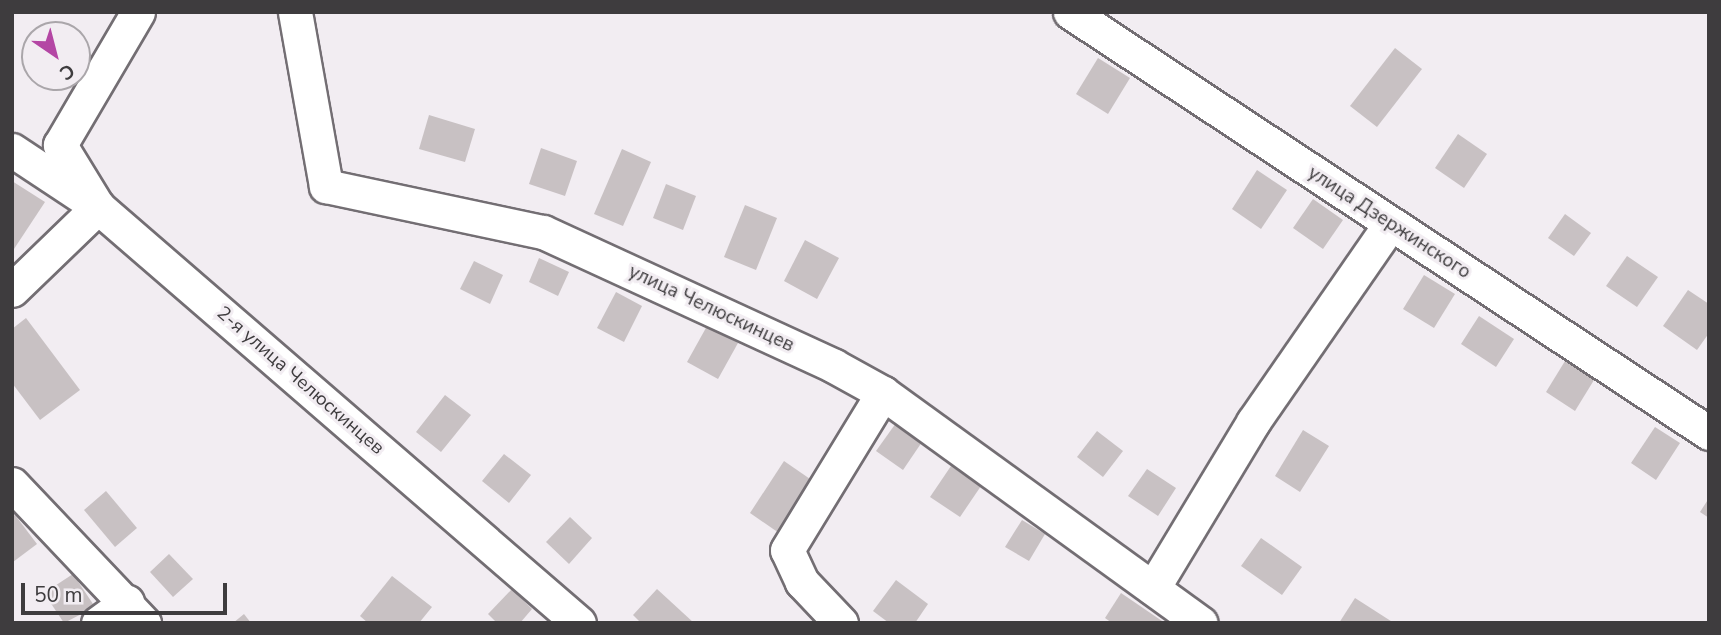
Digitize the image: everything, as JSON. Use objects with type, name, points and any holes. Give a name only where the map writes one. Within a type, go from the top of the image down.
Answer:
[{"type":"street","points":[[12,290],[98,207],[60,145],[138,12]]},
{"type":"street","name":"улица Челюскинцев","points":[[295,12],[326,186],[543,232],[834,366],[883,393],[1201,623]]},
{"type":"street","name":"улица Дзержинского","points":[[1070,12],[1709,433]]},
{"type":"street","name":"2-я улица Челюскинцев","points":[[12,150],[98,207],[579,623]]},
{"type":"street","points":[[1153,588],[1253,422],[1390,224]]},
{"type":"street","points":[[841,623],[802,582],[787,550],[883,393]]},
{"type":"street","points":[[12,484],[136,612],[98,623]]},
{"type":"building","points":[[1395,48],[1422,69],[1377,127],[1350,106]]},
{"type":"building","points":[[1098,58],[1130,78],[1108,114],[1076,94]]},
{"type":"building","points":[[429,115],[475,129],[465,162],[419,149]]},
{"type":"building","points":[[1458,134],[1487,154],[1464,188],[1435,168]]},
{"type":"building","points":[[541,148],[577,161],[565,196],[529,184]]},
{"type":"building","points":[[622,149],[651,162],[623,226],[594,214]]},
{"type":"building","points":[[1257,170],[1287,190],[1261,229],[1232,209]]},
{"type":"building","points":[[12,181],[45,202],[12,252]]},
{"type":"building","points":[[666,184],[696,196],[683,230],[653,218]]},
{"type":"building","points":[[1313,199],[1343,220],[1323,249],[1293,228]]},
{"type":"building","points":[[745,205],[777,218],[756,270],[724,257]]},
{"type":"building","points":[[1565,214],[1591,233],[1574,256],[1548,238]]},
{"type":"building","points":[[805,240],[839,258],[817,299],[784,281]]},
{"type":"building","points":[[1627,256],[1658,277],[1637,307],[1606,286]]},
{"type":"building","points":[[539,258],[569,272],[558,296],[529,282]]},
{"type":"building","points":[[474,261],[503,275],[490,304],[460,289]]},
{"type":"building","points":[[1424,275],[1455,294],[1434,328],[1403,309]]},
{"type":"building","points":[[1688,290],[1709,304],[1709,333],[1697,350],[1663,326]]},
{"type":"building","points":[[616,292],[642,306],[624,342],[597,328]]},
{"type":"building","points":[[1479,316],[1514,339],[1496,367],[1461,344]]},
{"type":"building","points":[[26,318],[80,390],[40,420],[12,383],[12,329]]},
{"type":"building","points":[[707,326],[738,343],[718,379],[687,362]]},
{"type":"building","points":[[1565,361],[1594,380],[1575,411],[1546,392]]},
{"type":"building","points":[[445,395],[471,415],[441,452],[416,432]]},
{"type":"building","points":[[896,423],[922,442],[903,470],[876,451]]},
{"type":"building","points":[[1655,427],[1680,443],[1656,480],[1631,463]]},
{"type":"building","points":[[1303,430],[1329,446],[1300,492],[1275,476]]},
{"type":"building","points":[[1097,431],[1123,451],[1103,477],[1077,457]]},
{"type":"building","points":[[504,454],[531,475],[509,503],[482,481]]},
{"type":"building","points":[[784,461],[813,481],[779,533],[750,513]]},
{"type":"building","points":[[951,466],[981,486],[960,517],[930,497]]},
{"type":"building","points":[[1147,469],[1176,488],[1158,516],[1128,496]]},
{"type":"building","points":[[106,491],[137,528],[115,547],[84,510]]},
{"type":"building","points":[[1709,498],[1709,518],[1700,512]]},
{"type":"building","points":[[15,515],[37,544],[13,562],[12,517]]},
{"type":"building","points":[[570,517],[592,538],[569,564],[546,542]]},
{"type":"building","points":[[1022,520],[1045,534],[1029,561],[1005,547]]},
{"type":"building","points":[[1261,538],[1302,567],[1282,595],[1241,566]]},
{"type":"building","points":[[169,554],[193,579],[173,597],[150,572]]},
{"type":"building","points":[[73,574],[95,607],[64,623],[44,593]]},
{"type":"building","points":[[392,576],[432,607],[419,623],[368,623],[360,616]]},
{"type":"building","points":[[896,580],[928,604],[915,623],[889,623],[873,611]]},
{"type":"building","points":[[512,589],[532,609],[520,623],[497,623],[488,614]]},
{"type":"building","points":[[657,589],[694,623],[641,623],[633,615]]},
{"type":"building","points":[[1121,593],[1165,623],[1112,623],[1105,618]]},
{"type":"building","points":[[1355,598],[1394,623],[1339,623]]},
{"type":"building","points":[[244,614],[251,623],[233,623]]}]
